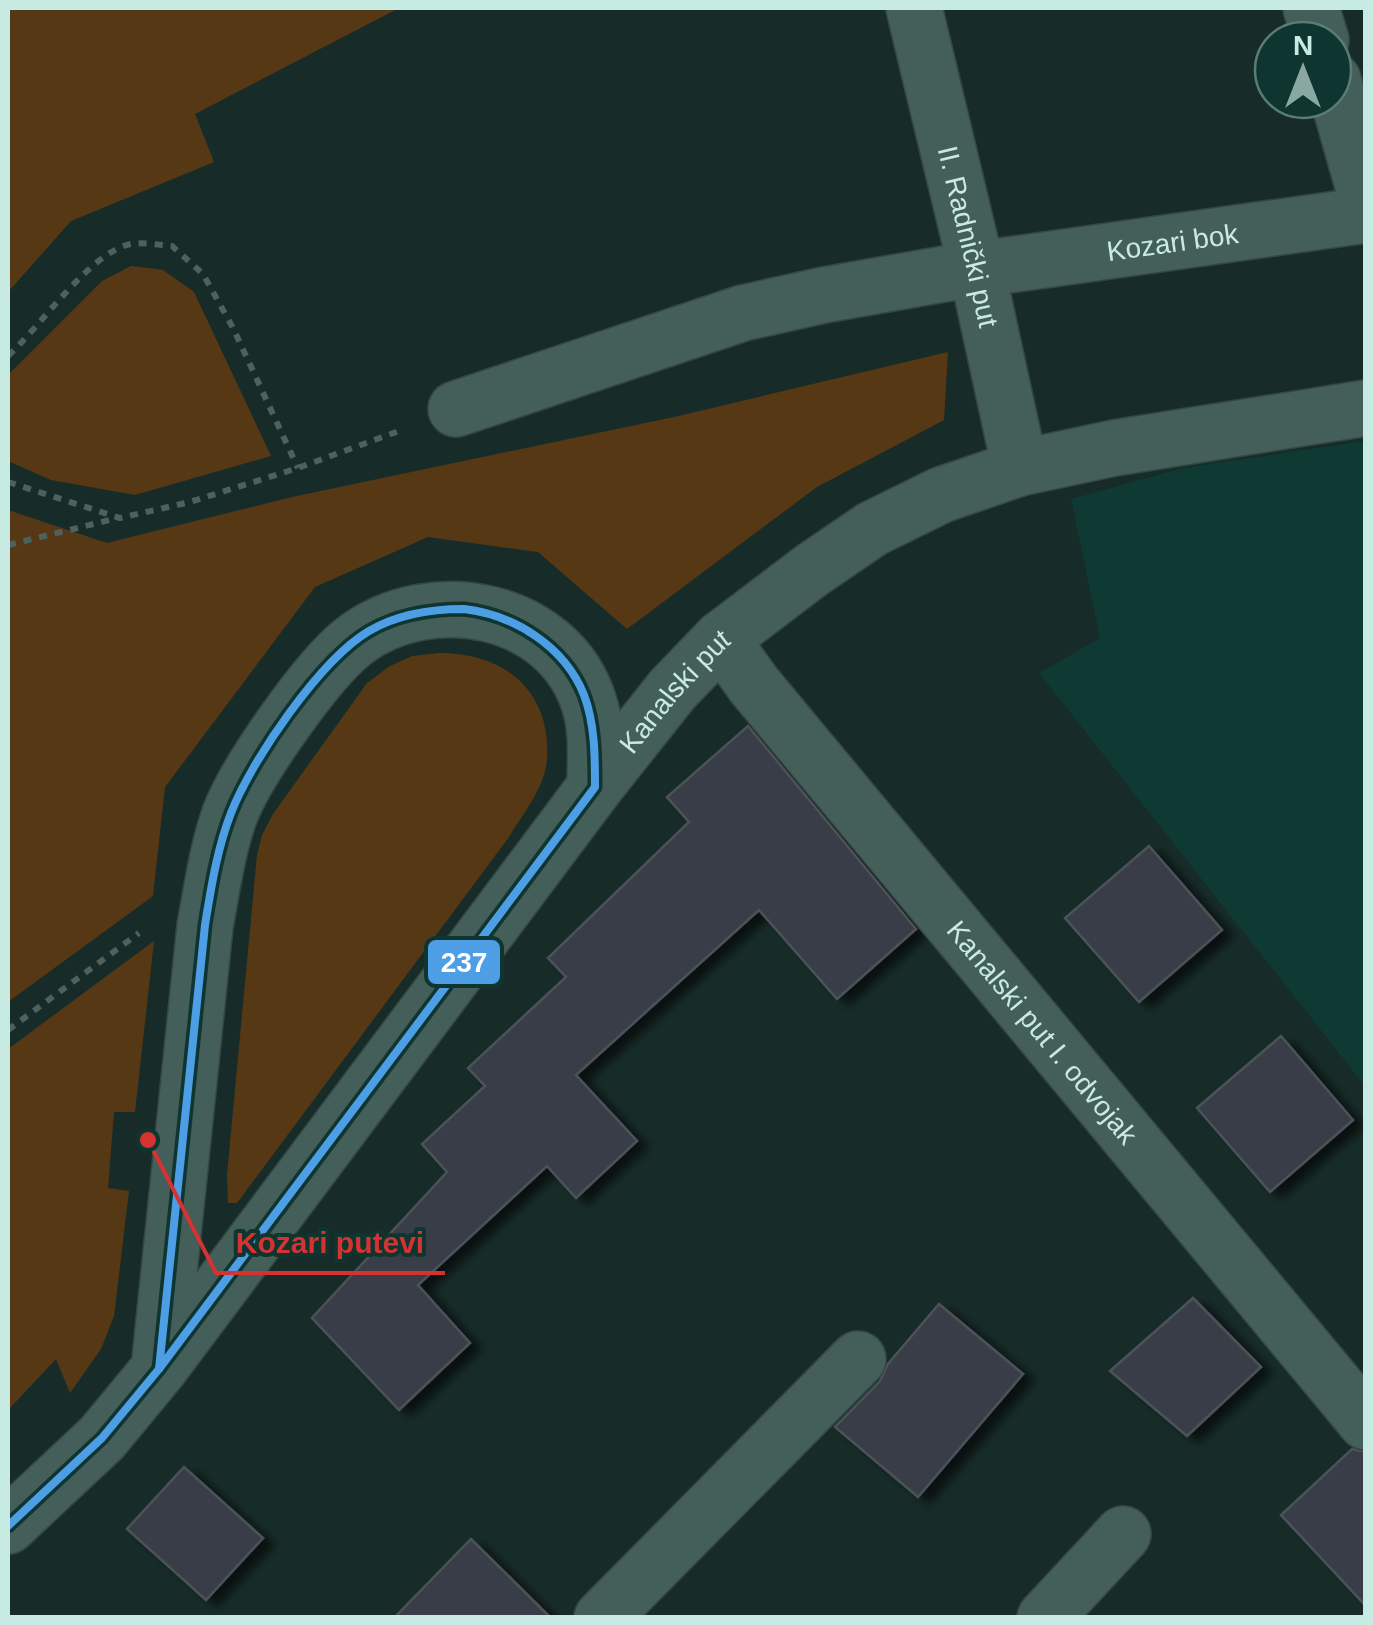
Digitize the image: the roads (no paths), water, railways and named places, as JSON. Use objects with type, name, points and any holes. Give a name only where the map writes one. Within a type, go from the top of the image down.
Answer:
[{"type":"street","name":"II. Radnički put","points":[[914,8],[1020,468]]},
{"type":"street","points":[[1344,120],[1366,196]]},
{"type":"street","name":"Kozari bok","points":[[456,410],[743,313],[824,295],[1366,214]]},
{"type":"street","name":"Kanalski put","points":[[8,1526],[102,1438],[159,1370],[595,787],[672,690],[721,639],[872,529],[941,496],[1020,468],[1114,448],[1366,408]]},
{"type":"street","points":[[159,1370],[205,926],[218,862],[230,814],[248,777],[317,678],[353,642],[384,622],[426,610],[477,610],[511,620],[550,645],[582,689],[589,704],[595,741],[595,787]]},
{"type":"street","name":"Kanalski put I. odvojak","points":[[721,639],[766,701],[1366,1422]]},
{"type":"street","points":[[602,1618],[858,1359]]},
{"type":"street","points":[[1045,1618],[1123,1534]]},
{"type":"place","name":"Kozari putevi","points":[[148,1140]]}]
